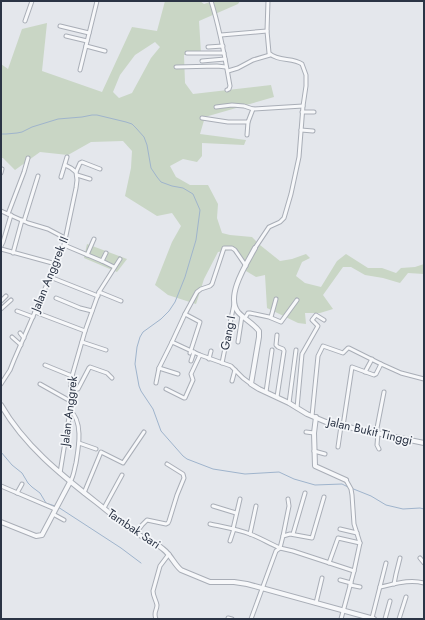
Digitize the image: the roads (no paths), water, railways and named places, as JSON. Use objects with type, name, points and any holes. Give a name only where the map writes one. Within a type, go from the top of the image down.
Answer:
[{"type":"street","points":[[26,21],[32,1]]},
{"type":"street","points":[[80,70],[97,1]]},
{"type":"street","points":[[211,1],[221,35],[228,71],[230,88],[227,90]]},
{"type":"street","points":[[268,1],[267,31],[268,51],[270,55]]},
{"type":"street","points":[[60,26],[89,33]]},
{"type":"street","points":[[221,35],[267,31]]},
{"type":"street","points":[[66,36],[87,41]]},
{"type":"street","points":[[86,46],[105,51]]},
{"type":"street","points":[[208,47],[223,46]]},
{"type":"street","points":[[187,53],[224,53]]},
{"type":"street","points":[[228,71],[238,68],[253,60],[270,55],[297,61],[302,64],[306,75],[298,164],[286,214],[282,220],[269,227],[258,242],[235,289],[234,304],[243,317],[258,330],[259,334],[251,384]]},
{"type":"street","points":[[202,61],[225,60]]},
{"type":"street","points":[[176,67],[226,67]]},
{"type":"street","points":[[216,107],[232,105],[244,106],[253,109],[303,106]]},
{"type":"street","points":[[247,135],[248,122],[253,109]]},
{"type":"street","points":[[302,112],[314,112]]},
{"type":"street","points":[[202,118],[228,122],[248,122]]},
{"type":"street","points":[[301,130],[313,131]]},
{"type":"street","points":[[61,177],[67,157]]},
{"type":"street","points":[[1,246],[9,215],[28,158]]},
{"type":"street","points":[[76,173],[80,162],[84,162],[100,169]]},
{"type":"street","points":[[64,165],[71,168],[76,173],[90,179]]},
{"type":"street","name":"Jalan Anggrek II","points":[[1,384],[10,370],[64,245],[76,188],[76,173]]},
{"type":"street","points":[[13,253],[38,176]]},
{"type":"street","points":[[1,211],[28,224],[48,229],[65,238]]},
{"type":"street","points":[[87,255],[94,239]]},
{"type":"street","points":[[64,245],[114,267]]},
{"type":"street","points":[[156,383],[159,368],[197,292],[212,284],[224,248],[234,248],[246,266]]},
{"type":"street","points":[[1,249],[56,264]]},
{"type":"street","points":[[102,261],[106,253]]},
{"type":"street","name":"Jalan Anggrek","points":[[60,473],[72,402],[72,376],[98,294],[120,259]]},
{"type":"street","points":[[50,277],[121,301]]},
{"type":"street","points":[[1,302],[6,296]]},
{"type":"street","points":[[56,298],[80,308],[92,311]]},
{"type":"street","points":[[271,317],[276,299]]},
{"type":"street","points":[[1,309],[11,300]]},
{"type":"street","points":[[238,342],[243,317],[249,313],[271,317],[282,322],[297,300]]},
{"type":"street","name":"Gang I","points":[[222,363],[234,304]]},
{"type":"street","points":[[17,311],[32,317]]},
{"type":"street","points":[[35,312],[85,332]]},
{"type":"street","points":[[186,314],[200,322],[191,361]]},
{"type":"street","points":[[297,408],[302,354],[318,326],[312,320],[316,315],[324,320]]},
{"type":"street","points":[[20,334],[24,338]]},
{"type":"street","points":[[277,335],[276,345],[284,351],[277,397]]},
{"type":"street","points":[[12,338],[21,345]]},
{"type":"street","points":[[82,342],[106,350]]},
{"type":"street","points":[[172,342],[192,352],[231,366],[251,384]]},
{"type":"street","points":[[341,619],[360,543],[354,524],[351,490],[346,480],[315,466],[314,417],[318,356],[322,347],[343,353],[349,348],[401,373],[424,379]]},
{"type":"street","points":[[266,392],[272,350]]},
{"type":"street","points":[[289,403],[296,350]]},
{"type":"street","points":[[209,358],[211,351]]},
{"type":"street","points":[[166,389],[185,398],[193,380],[191,374],[200,355]]},
{"type":"street","points":[[365,372],[372,359]]},
{"type":"street","points":[[338,447],[352,368],[354,367],[375,375],[381,364]]},
{"type":"street","points":[[45,365],[72,376]]},
{"type":"street","points":[[71,386],[76,389],[78,388],[90,366],[107,373],[112,378]]},
{"type":"street","points":[[159,368],[178,374]]},
{"type":"street","points":[[232,381],[235,370]]},
{"type":"street","points":[[40,384],[72,402]]},
{"type":"street","name":"Jalan Bukit Tinggi","points":[[251,384],[326,422],[424,442]]},
{"type":"street","points":[[379,449],[377,445],[377,433],[384,392]]},
{"type":"street","name":"Tambak Sari","points":[[1,405],[14,426],[42,457],[70,482],[136,533],[157,545],[168,554],[181,570],[205,580],[214,582],[243,583],[373,619]]},
{"type":"street","points":[[1,522],[36,536],[44,534],[73,477],[79,443],[79,432],[75,416],[70,411]]},
{"type":"street","points":[[84,493],[101,452],[123,463],[144,432]]},
{"type":"street","points":[[306,432],[314,433]]},
{"type":"street","points":[[79,443],[96,449]]},
{"type":"street","points":[[314,451],[325,454]]},
{"type":"street","points":[[136,533],[147,520],[166,524],[170,521],[184,476],[167,464]]},
{"type":"street","points":[[104,508],[122,475]]},
{"type":"street","points":[[18,493],[22,484]]},
{"type":"street","points":[[1,486],[56,509],[64,520]]},
{"type":"street","points":[[293,534],[305,493]]},
{"type":"street","points":[[283,536],[293,534],[312,538],[324,497]]},
{"type":"street","points":[[230,541],[240,499]]},
{"type":"street","points":[[251,619],[276,551],[280,548],[289,506],[288,499]]},
{"type":"street","points":[[213,506],[236,513]]},
{"type":"street","points":[[250,534],[256,506]]},
{"type":"street","points":[[210,524],[250,534],[280,548],[354,570]]},
{"type":"street","points":[[340,529],[357,533]]},
{"type":"street","points":[[329,563],[339,537],[360,543]]},
{"type":"street","points":[[156,619],[154,613],[157,604],[153,591],[160,566],[168,554]]},
{"type":"street","points":[[394,584],[400,558]]},
{"type":"street","points":[[420,558],[424,563]]},
{"type":"street","points":[[373,619],[386,563]]},
{"type":"street","points":[[316,603],[322,578]]},
{"type":"street","points":[[340,580],[360,587]]},
{"type":"street","points":[[380,587],[408,581],[424,583]]},
{"type":"street","points":[[400,619],[406,597]]},
{"type":"street","points":[[385,619],[390,601]]},
{"type":"waterway","points":[[1,134],[22,132],[32,127],[58,119],[92,115],[126,122],[132,124],[136,128],[144,137],[151,168],[157,177],[161,182],[183,188],[193,194],[200,210],[196,240],[185,277],[175,302],[161,319],[143,332],[137,347],[135,364],[139,386],[153,409],[161,431],[187,459],[213,469],[245,474],[279,472],[294,479],[315,485],[342,484],[348,487]]},
{"type":"waterway","points":[[1,452],[12,465],[22,473],[28,483],[40,493],[46,503],[55,506]]},
{"type":"waterway","points":[[351,488],[371,496],[386,505],[403,509],[424,509]]},
{"type":"waterway","points":[[58,507],[121,548],[141,563]]}]
